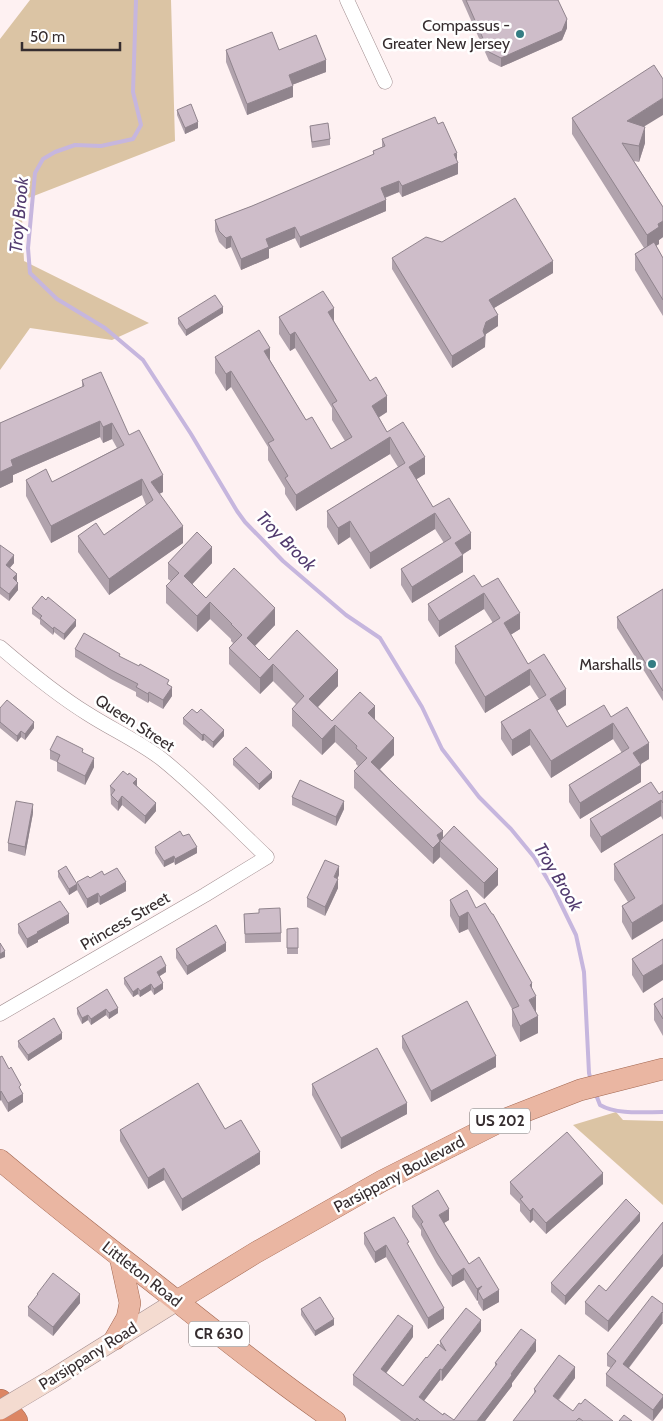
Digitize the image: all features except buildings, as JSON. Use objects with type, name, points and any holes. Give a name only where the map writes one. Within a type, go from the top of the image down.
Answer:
[{"type":"highway","points":[[0,1402],[16,1421]]},
{"type":"main road","name":"Parsippany Boulevard","points":[[176,1301],[255,1253],[382,1181],[503,1120],[580,1090],[663,1069]]},
{"type":"main road","name":"Littleton Road","points":[[0,1160],[45,1198],[176,1301],[335,1421]]},
{"type":"main road","points":[[115,1339],[127,1318],[130,1303],[120,1256]]},
{"type":"main road","name":"Parsippany Road","points":[[0,1410],[176,1301]]},
{"type":"street","points":[[347,0],[385,82]]},
{"type":"street","name":"Queen Street","points":[[0,647],[47,686],[89,715],[136,741],[164,760],[267,857]]},
{"type":"street","name":"Princess Street","points":[[0,1014],[267,857]]},
{"type":"shaded area","points":[[30,0],[171,0],[175,141],[26,199],[22,217],[24,261],[149,323],[112,340],[30,328],[0,370],[0,39]]},
{"type":"shaded area","points":[[616,1112],[623,1120],[663,1121],[663,1205],[573,1125]]},
{"type":"waterway","name":"Troy Brook","points":[[136,0],[133,92],[141,125],[133,139],[101,146],[75,145],[55,152],[43,159],[35,173],[28,248],[30,273],[57,299],[105,328],[143,360],[245,522],[283,561],[346,615],[380,638],[422,707],[442,749],[479,797],[511,829],[534,857],[554,890],[576,935],[584,972],[591,1081]]},
{"type":"waterway","name":"Troy Brook","points":[[595,1092],[600,1105],[607,1108],[631,1112],[663,1112]]},
{"type":"place","name":"Compassus - Greater New Jersey","points":[[520,34]]},
{"type":"place","name":"Marshalls","points":[[652,664]]}]
